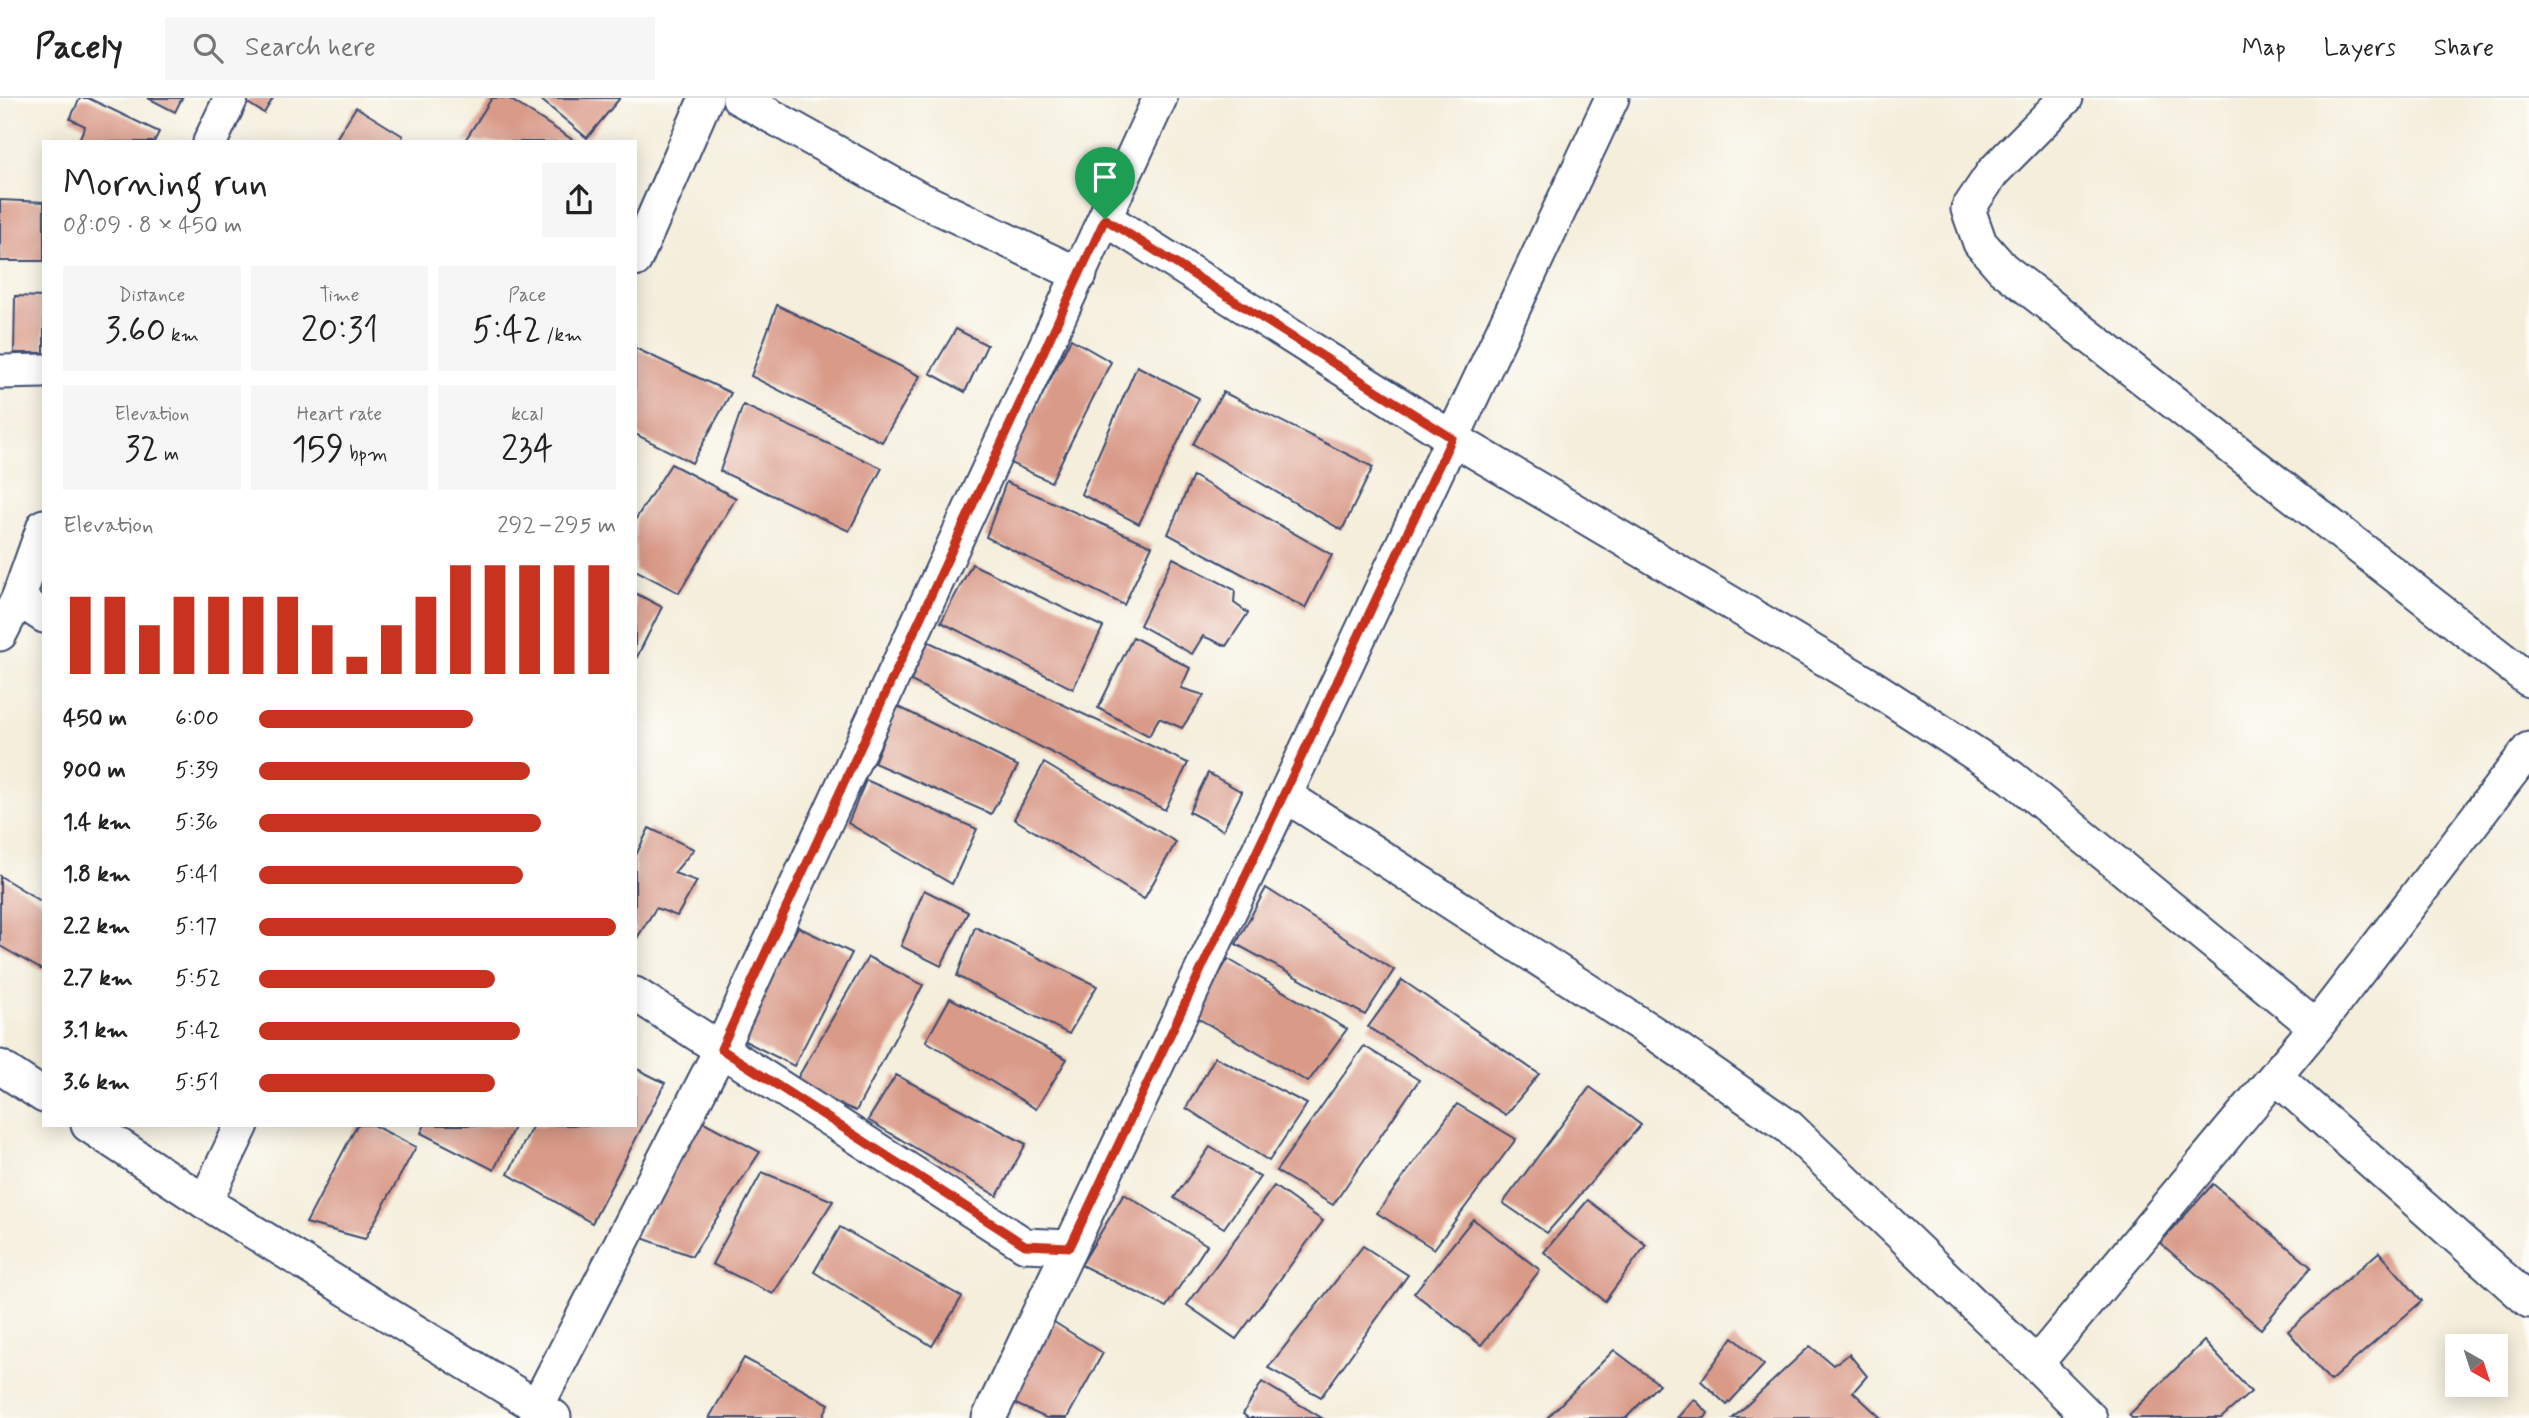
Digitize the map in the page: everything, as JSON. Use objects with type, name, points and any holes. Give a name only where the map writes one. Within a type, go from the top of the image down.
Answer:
[{"type":"street","points":[[211,140],[231,98]]},
{"type":"street","points":[[637,255],[706,98]]},
{"type":"street","points":[[739,98],[916,197],[1080,275]]},
{"type":"street","points":[[91,1127],[205,1202],[547,1412],[721,1049],[1160,98]]},
{"type":"street","points":[[989,1418],[1612,98]]},
{"type":"street","points":[[2066,98],[1993,172],[1968,209],[1980,243],[2003,268],[2529,680]]},
{"type":"street","points":[[1105,219],[1452,438],[1871,686],[2011,777],[2316,1027]]},
{"type":"street","points":[[0,372],[42,371]]},
{"type":"street","points":[[0,634],[31,608],[42,539]]},
{"type":"street","points":[[2036,1364],[2276,1077],[2529,749]]},
{"type":"street","points":[[1285,795],[1666,1041],[1789,1127],[2090,1418]]},
{"type":"street","points":[[637,995],[1025,1245],[1070,1247]]},
{"type":"street","points":[[0,1067],[42,1095]]},
{"type":"street","points":[[2276,1077],[2529,1301]]},
{"type":"street","points":[[205,1202],[241,1127]]},
{"type":"building","points":[[80,98],[88,98],[159,132],[155,140],[79,140],[85,126],[70,119]]},
{"type":"building","points":[[148,98],[182,98],[175,112]]},
{"type":"building","points":[[249,98],[273,98],[264,113],[246,102]]},
{"type":"building","points":[[492,98],[508,98],[573,140],[465,140]]},
{"type":"building","points":[[539,98],[620,98],[587,138]]},
{"type":"building","points":[[356,107],[403,136],[401,140],[335,140]]},
{"type":"building","points":[[0,200],[42,202],[42,261],[0,261]]},
{"type":"building","points":[[15,296],[42,297],[42,353],[14,353]]},
{"type":"building","points":[[777,305],[920,376],[882,442],[751,376]]},
{"type":"building","points":[[956,329],[987,345],[965,392],[930,373]]},
{"type":"building","points":[[1071,339],[1111,362],[1051,482],[1008,462]]},
{"type":"building","points":[[637,349],[731,393],[692,463],[637,435]]},
{"type":"building","points":[[1137,366],[1199,398],[1139,524],[1081,494]]},
{"type":"building","points":[[1223,392],[1373,467],[1342,530],[1193,444]]},
{"type":"building","points":[[743,405],[882,468],[849,531],[720,471]]},
{"type":"building","points":[[671,464],[736,498],[679,593],[637,571],[637,517]]},
{"type":"building","points":[[1193,476],[1332,555],[1305,608],[1168,534]]},
{"type":"building","points":[[1006,482],[1152,546],[1124,605],[986,537]]},
{"type":"building","points":[[1173,558],[1235,590],[1234,603],[1248,613],[1226,646],[1203,636],[1192,654],[1140,625]]},
{"type":"building","points":[[972,564],[1103,627],[1073,689],[941,622]]},
{"type":"building","points":[[637,594],[662,607],[637,657]]},
{"type":"building","points":[[1133,637],[1190,668],[1181,688],[1204,695],[1182,728],[1159,718],[1149,736],[1098,708]]},
{"type":"building","points":[[927,641],[1188,763],[1165,810],[911,681]]},
{"type":"building","points":[[897,706],[1018,766],[991,814],[874,763]]},
{"type":"building","points":[[1044,763],[1176,842],[1144,899],[1014,819]]},
{"type":"building","points":[[1208,773],[1242,792],[1223,830],[1189,812]]},
{"type":"building","points":[[866,780],[977,829],[952,884],[848,823]]},
{"type":"building","points":[[649,828],[694,849],[674,873],[697,881],[677,916],[656,908],[637,938],[637,853]]},
{"type":"building","points":[[0,876],[42,902],[42,970],[0,946]]},
{"type":"building","points":[[1266,888],[1394,970],[1365,1015],[1236,944]]},
{"type":"building","points":[[924,890],[968,912],[941,966],[901,946]]},
{"type":"building","points":[[798,927],[852,953],[794,1066],[739,1038]]},
{"type":"building","points":[[975,927],[1097,986],[1069,1034],[957,976]]},
{"type":"building","points":[[868,957],[923,985],[856,1111],[794,1084]]},
{"type":"building","points":[[1228,959],[1347,1029],[1308,1082],[1194,1016]]},
{"type":"building","points":[[1402,980],[1539,1074],[1506,1115],[1368,1027]]},
{"type":"building","points":[[950,998],[1067,1059],[1036,1109],[926,1041]]},
{"type":"building","points":[[1364,1046],[1419,1080],[1333,1205],[1276,1171]]},
{"type":"building","points":[[1215,1057],[1307,1104],[1269,1161],[1186,1108]]},
{"type":"building","points":[[637,1069],[665,1083],[592,1223],[508,1174],[532,1127],[637,1127]]},
{"type":"building","points":[[896,1075],[1026,1144],[997,1196],[868,1120]]},
{"type":"building","points":[[1590,1087],[1641,1125],[1547,1233],[1503,1203]]},
{"type":"building","points":[[1457,1104],[1516,1139],[1434,1249],[1377,1213]]},
{"type":"building","points":[[700,1120],[760,1152],[692,1256],[639,1237]]},
{"type":"building","points":[[356,1127],[377,1127],[416,1147],[365,1239],[306,1223]]},
{"type":"building","points":[[424,1127],[514,1127],[494,1170],[421,1133]]},
{"type":"building","points":[[1210,1147],[1260,1177],[1224,1228],[1174,1198]]},
{"type":"building","points":[[762,1172],[833,1201],[773,1294],[712,1264]]},
{"type":"building","points":[[2213,1184],[2311,1267],[2261,1329],[2160,1243]]},
{"type":"building","points":[[1274,1186],[1323,1221],[1236,1339],[1187,1305]]},
{"type":"building","points":[[1124,1194],[1207,1245],[1166,1307],[1081,1265]]},
{"type":"building","points":[[1588,1200],[1646,1245],[1605,1301],[1544,1252]]},
{"type":"building","points":[[1473,1219],[1540,1270],[1481,1345],[1414,1293]]},
{"type":"building","points":[[840,1227],[962,1297],[932,1346],[814,1272]]},
{"type":"building","points":[[1363,1246],[1408,1275],[1321,1397],[1268,1368]]},
{"type":"building","points":[[2379,1252],[2422,1301],[2330,1381],[2288,1331]]},
{"type":"building","points":[[1054,1322],[1103,1353],[1067,1418],[1046,1418],[1007,1400]]},
{"type":"building","points":[[1733,1337],[1764,1365],[1727,1405],[1701,1381]]},
{"type":"building","points":[[2204,1341],[2251,1392],[2221,1418],[2132,1418],[2129,1415]]},
{"type":"building","points":[[1810,1346],[1833,1365],[1849,1354],[1867,1376],[1853,1392],[1881,1418],[1733,1418]]},
{"type":"building","points":[[1614,1350],[1659,1384],[1626,1418],[1547,1418]]},
{"type":"building","points":[[744,1358],[829,1404],[822,1418],[709,1418]]},
{"type":"building","points":[[1262,1382],[1322,1418],[1248,1418],[1243,1414]]},
{"type":"building","points":[[1694,1399],[1708,1413],[1705,1418],[1677,1418]]},
{"type":"route","points":[[1105,219],[1452,438],[1070,1247],[1025,1245],[721,1049],[1105,219]]}]
